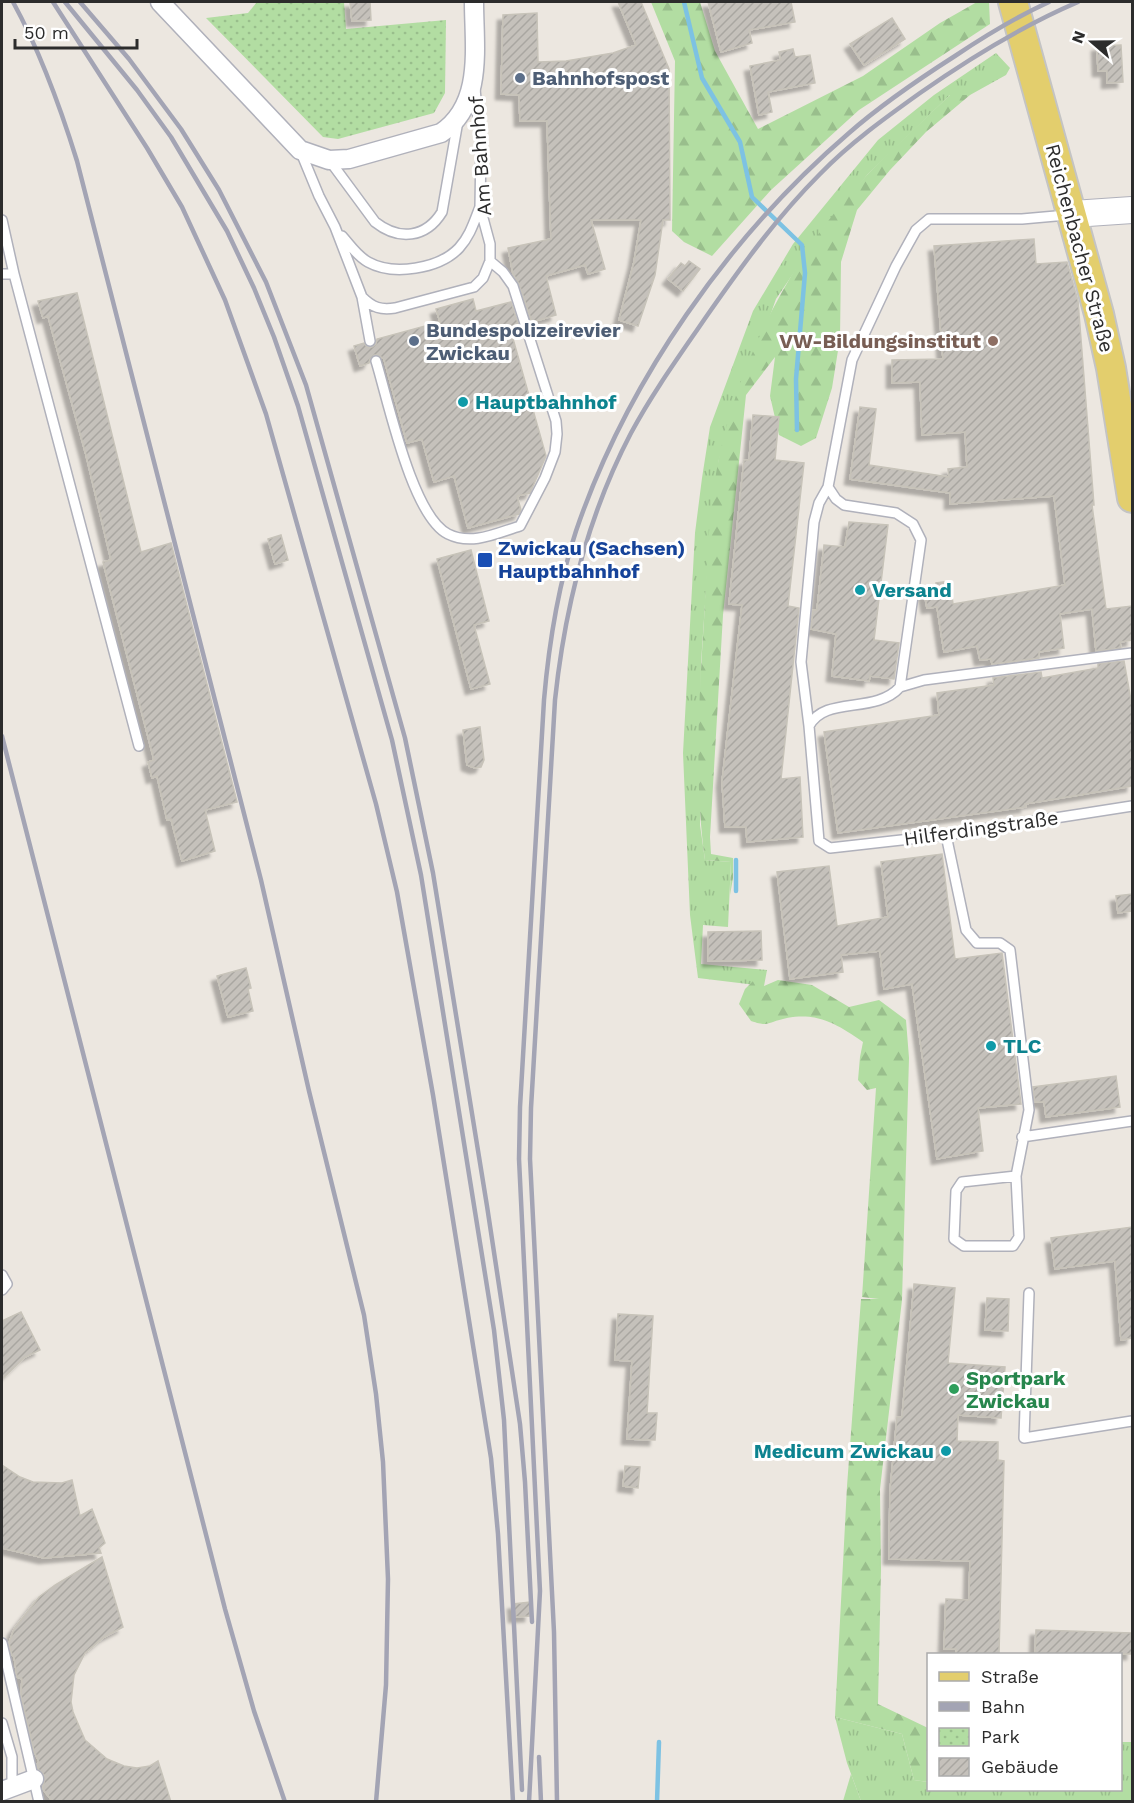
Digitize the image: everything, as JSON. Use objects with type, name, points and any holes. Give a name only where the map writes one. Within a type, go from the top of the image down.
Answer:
[{"type":"main road","name":"Reichenbacher Straße","points":[[1013,2],[1073,214],[1111,368],[1132,498]]},
{"type":"main road","points":[[1073,214],[1132,210]]},
{"type":"street","points":[[160,2],[300,150]]},
{"type":"street","name":"Am Bahnhof","points":[[300,150],[329,160],[349,159],[441,133],[452,125],[469,97],[474,77],[474,2]]},
{"type":"street","points":[[7,1789],[34,1779]]},
{"type":"lane","name":"Am Bahnhof","points":[[474,77],[480,147],[480,207],[490,244],[490,261]]},
{"type":"lane","points":[[329,160],[375,222],[385,230],[400,234],[420,232],[435,223],[442,212],[459,116]]},
{"type":"lane","points":[[300,150],[335,227],[362,297],[370,341]]},
{"type":"lane","points":[[335,227],[354,250],[368,262],[389,269],[414,269],[429,265],[459,248],[471,232],[480,207]]},
{"type":"lane","points":[[809,726],[801,662],[813,522],[819,503],[828,487],[852,360],[896,267],[916,230],[929,219],[1022,219],[1073,214]]},
{"type":"lane","points":[[2,220],[14,274],[139,746]]},
{"type":"lane","points":[[362,297],[371,306],[395,309],[474,287],[483,278],[490,261],[503,272],[513,286],[556,421],[555,452],[545,478],[520,526],[485,538],[468,539],[449,534],[435,524],[419,498],[376,361]]},
{"type":"lane","points":[[2,274],[14,274]]},
{"type":"lane","points":[[828,487],[836,499],[844,505],[896,513],[913,525],[921,540],[900,687]]},
{"type":"lane","points":[[809,726],[814,716],[828,710],[882,700],[892,696],[900,687],[924,680],[1132,653]]},
{"type":"lane","name":"Hilferdingstraße","points":[[809,726],[819,842],[830,848],[946,835],[1132,806]]},
{"type":"lane","points":[[946,835],[966,930],[977,943],[1000,943],[1010,950],[1029,1110],[1016,1176],[1019,1237],[1013,1245],[964,1246],[954,1239],[956,1191],[962,1182],[1016,1176]]},
{"type":"lane","points":[[1023,1137],[1132,1121]]},
{"type":"lane","points":[[2,1275],[7,1284],[2,1290]]},
{"type":"lane","points":[[1029,1293],[1024,1438],[1132,1421]]},
{"type":"lane","points":[[2,1643],[39,1802]]},
{"type":"lane","points":[[2,1723],[12,1756],[7,1789]]},
{"type":"green space","points":[[257,2],[344,2],[346,29],[446,20],[445,93],[434,113],[338,139],[323,137],[206,18],[248,13]]},
{"type":"green space","points":[[651,2],[700,2],[715,51],[758,129],[863,76],[940,23],[977,2],[989,2],[990,24],[859,110],[771,190],[712,256],[684,242],[672,231],[675,61]]},
{"type":"green space","points":[[996,53],[1010,68],[1006,75],[970,95],[950,95],[868,174],[826,225],[776,299],[719,459],[710,531],[701,663],[700,825],[705,860],[731,862],[728,927],[703,925],[701,964],[767,970],[764,986],[698,978],[690,915],[683,753],[695,533],[710,427],[753,311],[793,244],[878,140],[934,95]]},
{"type":"green space","points":[[950,95],[970,95],[926,132],[857,210],[841,262],[840,338],[832,388],[816,438],[801,446],[779,435],[770,396],[775,357],[746,395],[723,615],[710,837],[711,854],[733,858],[730,895],[731,862],[705,860],[698,740],[710,519],[715,478],[728,420],[756,343],[774,306],[818,235],[869,173]]},
{"type":"green space","points":[[754,980],[764,986],[778,980],[812,985],[849,1007],[879,1000],[906,1020],[909,1058],[902,1300],[880,1489],[878,1704],[927,1728],[927,1782],[914,1780],[902,1734],[835,1717],[847,1486],[861,1299],[879,1299],[862,1297],[876,1088],[867,1090],[858,1080],[863,1042],[835,1025],[816,1018],[795,1017],[765,1024],[751,1021],[739,1004],[745,989]]},
{"type":"green space","points":[[835,1717],[902,1734],[914,1780],[927,1782],[927,1791],[1122,1791],[1122,1742],[1132,1742],[1132,1801],[861,1801],[847,1763]]},
{"type":"green space","points":[[851,1774],[861,1801],[843,1801]]},
{"type":"building","points":[[350,2],[370,2],[371,20],[352,21]]},
{"type":"building","points":[[618,2],[641,2],[669,69],[670,220],[663,220],[655,275],[638,326],[619,320],[634,262],[641,220],[591,220],[605,269],[588,274],[585,265],[546,276],[556,315],[532,322],[519,284],[513,274],[508,248],[551,239],[547,121],[520,121],[519,95],[501,94],[503,15],[537,13],[538,62],[566,61],[613,53],[636,45]]},
{"type":"building","points":[[708,2],[791,2],[795,22],[749,30],[752,43],[721,52]]},
{"type":"building","points":[[892,18],[905,39],[864,65],[850,44]]},
{"type":"building","points":[[1121,45],[1123,82],[1107,83],[1107,71],[1098,71],[1097,46]]},
{"type":"building","points":[[793,49],[795,57],[810,55],[815,83],[768,92],[772,112],[759,115],[750,66],[781,60],[779,52]]},
{"type":"building","points":[[1034,239],[1036,264],[1067,262],[1078,301],[1094,505],[1092,505],[1106,609],[1132,606],[1132,640],[1120,642],[1121,648],[1096,651],[1092,609],[1060,614],[1064,648],[1039,652],[1039,658],[992,664],[991,659],[980,660],[977,646],[944,652],[937,607],[927,608],[924,592],[937,590],[936,583],[950,581],[953,604],[1065,585],[1054,496],[950,504],[950,493],[850,479],[860,407],[876,409],[869,465],[949,477],[948,469],[967,467],[965,432],[922,435],[920,382],[892,383],[892,360],[943,359],[934,246]]},
{"type":"building","points":[[689,261],[700,269],[683,291],[668,279],[681,263],[685,266]]},
{"type":"building","points":[[77,293],[141,552],[171,543],[237,802],[205,810],[215,851],[182,861],[171,819],[167,820],[157,776],[152,778],[148,762],[154,760],[103,562],[111,560],[86,455],[48,316],[43,318],[38,301]]},
{"type":"building","name":"Hauptbahnhof","points":[[473,299],[476,311],[511,302],[519,326],[510,328],[546,456],[530,493],[517,496],[521,510],[519,514],[468,528],[454,476],[434,482],[422,439],[407,443],[384,359],[374,355],[369,363],[360,366],[354,346],[364,343],[367,347],[372,347],[376,344],[377,339],[440,322],[436,309]]},
{"type":"building","points":[[753,415],[779,417],[775,460],[804,463],[788,606],[799,608],[781,779],[800,777],[803,837],[747,842],[746,827],[725,827],[722,782],[742,605],[729,604],[744,460],[749,460]]},
{"type":"building","name":"Versand","points":[[849,522],[888,525],[874,640],[899,643],[894,679],[870,676],[869,681],[832,676],[836,634],[811,629],[813,610],[817,610],[824,545],[845,547]]},
{"type":"building","points":[[281,535],[288,560],[275,564],[268,539]]},
{"type":"building","points":[[471,550],[489,621],[474,625],[490,684],[471,689],[437,559]]},
{"type":"building","points":[[1124,661],[1132,706],[1132,786],[1025,804],[1026,807],[838,833],[824,732],[939,715],[937,693],[994,685],[993,678],[1041,672],[1042,678],[1098,668],[1098,664]]},
{"type":"building","points":[[480,727],[484,760],[481,767],[475,768],[467,765],[463,730]]},
{"type":"building","points":[[942,854],[955,959],[1002,953],[1021,1104],[978,1108],[983,1151],[937,1159],[912,984],[884,989],[880,951],[841,955],[843,972],[790,979],[777,872],[829,866],[837,926],[888,917],[881,862]]},
{"type":"building","points":[[1132,894],[1132,911],[1118,913],[1116,896]]},
{"type":"building","points":[[761,931],[762,960],[708,961],[708,932]]},
{"type":"building","points":[[246,968],[253,1011],[228,1017],[217,976]]},
{"type":"building","points":[[1116,1076],[1120,1107],[1046,1117],[1044,1102],[1035,1102],[1033,1087]]},
{"type":"building","points":[[1132,1227],[1132,1338],[1121,1340],[1115,1261],[1055,1269],[1051,1238]]},
{"type":"building","points":[[914,1284],[955,1288],[948,1363],[1005,1367],[1001,1418],[958,1415],[957,1441],[998,1442],[998,1460],[1004,1461],[999,1653],[956,1653],[956,1649],[944,1649],[946,1599],[969,1600],[970,1561],[889,1559],[890,1491],[897,1417],[902,1417]]},
{"type":"building","points":[[987,1298],[1009,1299],[1008,1331],[985,1330]]},
{"type":"building","points":[[21,1312],[40,1350],[25,1357],[2,1379],[2,1321]]},
{"type":"building","points":[[618,1314],[653,1316],[647,1413],[657,1413],[655,1440],[627,1439],[632,1361],[615,1360]]},
{"type":"building","points":[[2,1465],[20,1477],[33,1482],[62,1483],[72,1480],[80,1516],[92,1509],[105,1543],[99,1548],[101,1553],[44,1558],[2,1548]]},
{"type":"building","points":[[625,1466],[640,1467],[638,1488],[623,1486]]},
{"type":"building","points":[[102,1557],[123,1627],[104,1637],[85,1653],[74,1675],[71,1702],[73,1712],[85,1740],[107,1759],[124,1766],[137,1768],[150,1766],[158,1761],[171,1802],[53,1802],[43,1789],[45,1776],[38,1769],[39,1762],[34,1751],[21,1695],[22,1679],[17,1677],[14,1656],[9,1643],[14,1629],[39,1597]]},
{"type":"building","points":[[530,1602],[530,1616],[514,1617],[513,1604]]},
{"type":"building","points":[[1036,1630],[1132,1633],[1132,1654],[1035,1653]]},
{"type":"waterway","points":[[684,2],[702,78],[740,142],[752,197],[802,245],[805,273],[796,379],[797,430]]},
{"type":"waterway","points":[[736,860],[736,891]]},
{"type":"waterway","points":[[657,1802],[659,1742]]},
{"type":"railway","points":[[13,2],[49,80],[77,161],[261,880],[309,1091],[364,1315],[383,1462],[388,1579],[386,1685],[376,1802]]},
{"type":"railway","points":[[53,2],[147,148],[182,207],[225,300],[266,414],[376,804],[397,892],[433,1095],[491,1458],[498,1534],[513,1802]]},
{"type":"railway","points":[[65,2],[137,90],[171,137],[227,231],[254,288],[298,406],[392,740],[421,875],[494,1330],[504,1420],[522,1790]]},
{"type":"railway","points":[[80,2],[129,59],[181,129],[219,190],[266,282],[306,385],[405,738],[433,873],[520,1424],[532,1622]]},
{"type":"railway","points":[[529,1802],[540,1591],[519,1159],[520,1107],[544,700],[555,614],[564,572],[576,531],[597,475],[623,420],[653,366],[723,265],[805,174],[862,122],[928,74],[989,34],[1049,2]]},
{"type":"railway","points":[[557,1802],[554,1632],[530,1159],[555,700],[565,630],[580,563],[602,497],[639,418],[719,298],[789,208],[843,152],[920,93],[997,43],[1078,2]]},
{"type":"railway","points":[[2,736],[225,1609],[254,1711],[285,1802]]},
{"type":"railway","points":[[539,1757],[541,1802]]},
{"type":"place","name":"Bahnhofspost","points":[[520,78]]},
{"type":"place","name":"Bundespolizeirevier Zwickau","points":[[414,341]]},
{"type":"place","name":"VW-Bildungsinstitut","points":[[993,341]]},
{"type":"place","name":"Hauptbahnhof","points":[[463,402]]},
{"type":"place","name":"Zwickau (Sachsen) Hauptbahnhof","points":[[485,560]]},
{"type":"place","name":"Versand","points":[[860,590]]},
{"type":"place","name":"TLC","points":[[991,1046]]},
{"type":"place","name":"Sportpark Zwickau","points":[[954,1389]]},
{"type":"place","name":"Medicum Zwickau","points":[[946,1451]]}]
